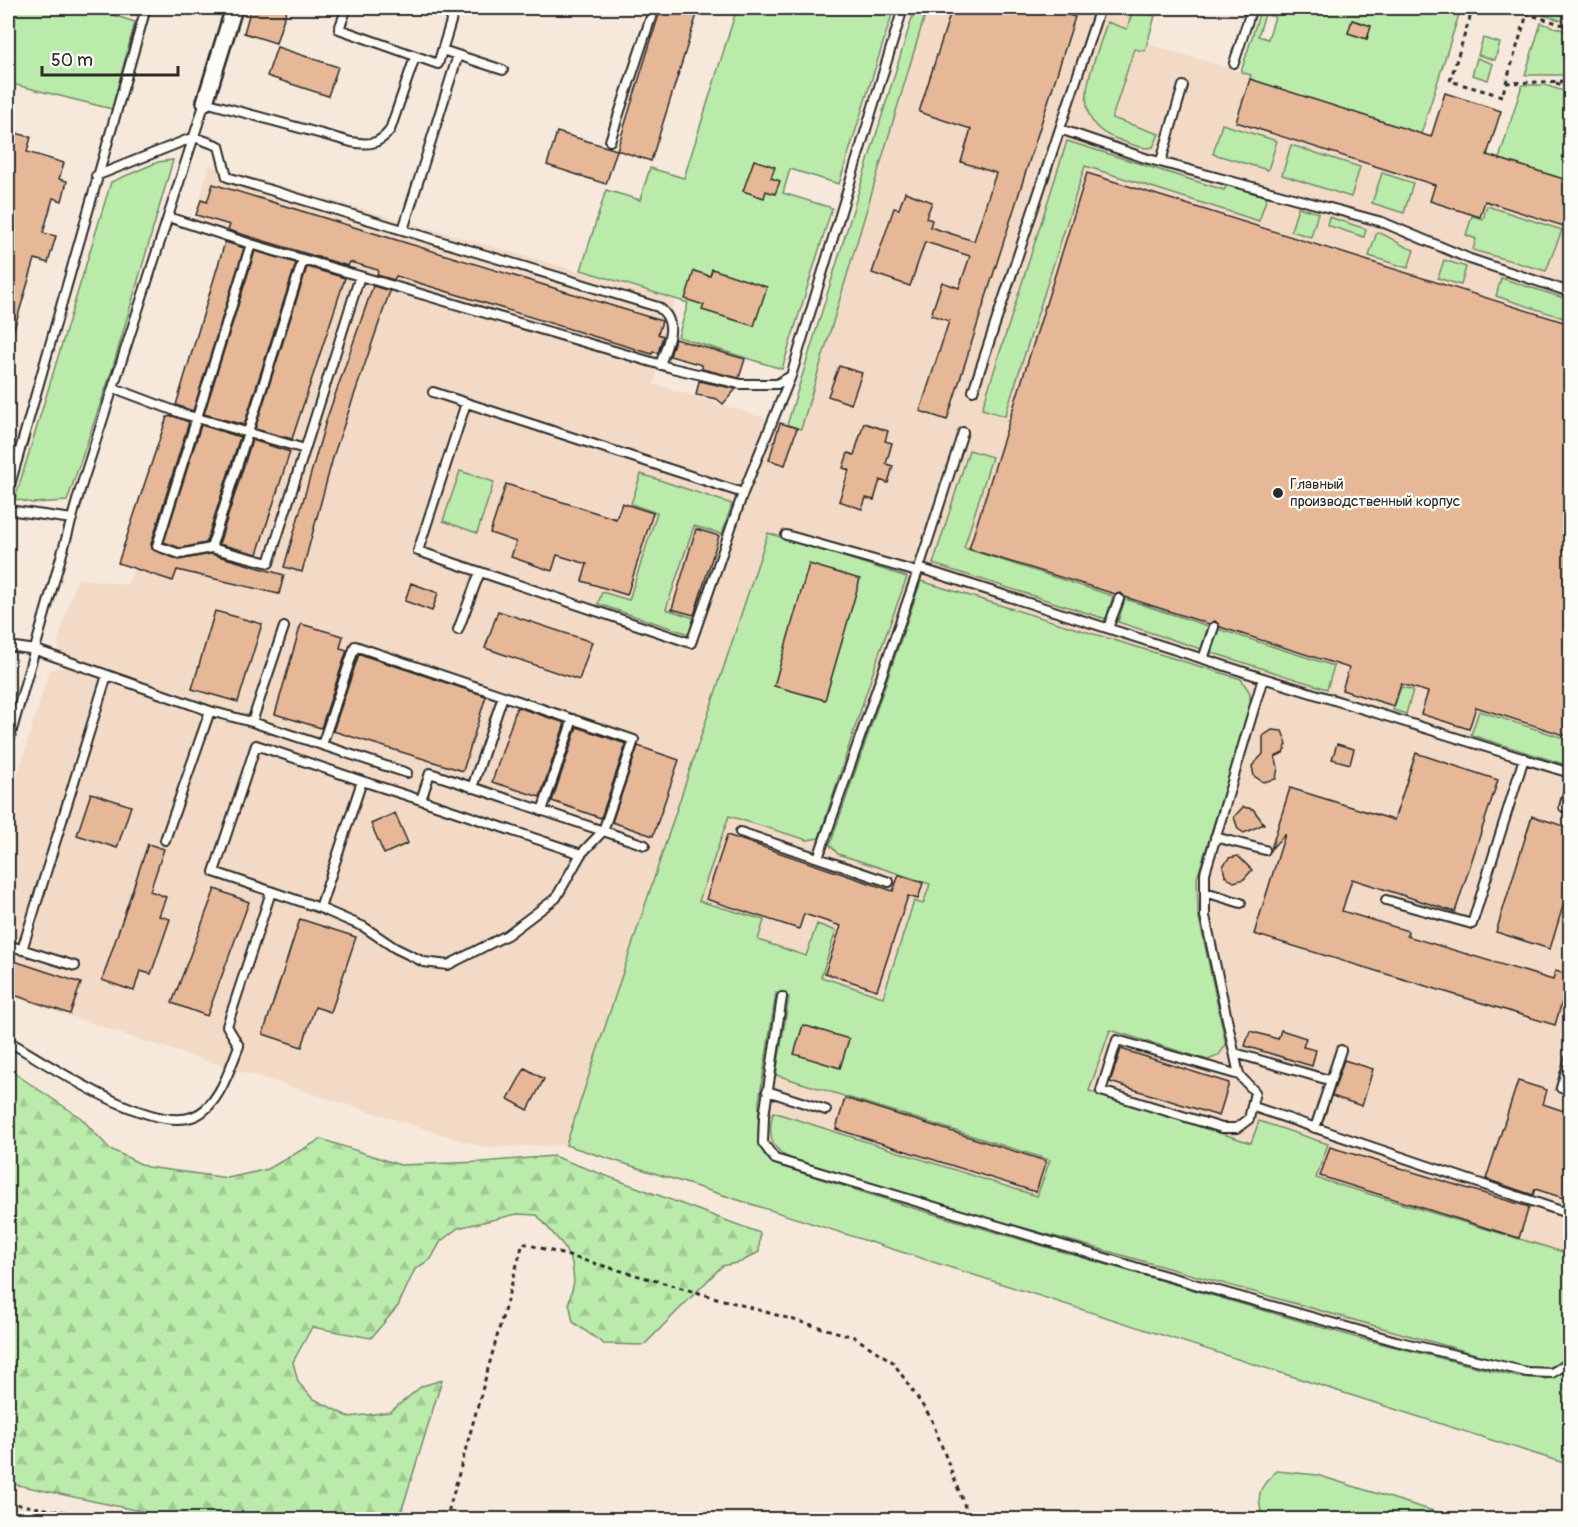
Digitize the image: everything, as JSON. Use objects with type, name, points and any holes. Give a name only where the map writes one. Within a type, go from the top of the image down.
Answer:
[{"type":"street","points":[[205,102],[234,8]]},
{"type":"lane","points":[[8,492],[145,8]]},
{"type":"lane","points":[[347,8],[339,29],[438,64],[454,8]]},
{"type":"lane","points":[[610,141],[654,8]]},
{"type":"lane","points":[[466,403],[418,551],[691,643],[743,493],[791,376],[903,8]]},
{"type":"lane","points":[[973,391],[1100,8]]},
{"type":"lane","points":[[1234,63],[1252,8]]},
{"type":"lane","points":[[442,50],[502,70]]},
{"type":"lane","points":[[403,230],[458,55]]},
{"type":"lane","points":[[8,744],[72,519],[205,102],[351,142],[374,143],[385,137],[390,130],[415,57]]},
{"type":"lane","points":[[1161,161],[1183,86]]},
{"type":"lane","points":[[1060,129],[1161,161],[1382,222],[1470,259],[1570,292]]},
{"type":"lane","points":[[96,176],[194,136],[219,146],[226,177],[658,307],[669,316],[672,329],[660,365]]},
{"type":"lane","points":[[168,217],[303,260],[660,365],[740,384],[777,384],[791,376]]},
{"type":"lane","points":[[251,244],[157,546],[180,554],[211,548],[269,563],[360,276]]},
{"type":"lane","points":[[211,548],[303,260]]},
{"type":"lane","points":[[114,388],[197,418],[305,449]]},
{"type":"lane","points":[[433,392],[743,493]]},
{"type":"lane","points":[[818,858],[918,570],[963,432]]},
{"type":"lane","points":[[8,510],[72,519]]},
{"type":"lane","points":[[786,535],[918,570],[1570,773]]},
{"type":"lane","points":[[458,630],[480,572]]},
{"type":"lane","points":[[1108,628],[1119,599]]},
{"type":"lane","points":[[252,722],[285,627]]},
{"type":"lane","points":[[1203,659],[1214,627]]},
{"type":"lane","points":[[8,646],[36,650],[210,711],[252,722],[407,773]]},
{"type":"lane","points":[[322,745],[355,646],[634,740],[603,831],[581,854],[556,898],[507,935],[448,964],[424,962],[395,948],[364,927],[320,908],[214,872],[256,746],[581,854]]},
{"type":"lane","points":[[22,950],[107,675]]},
{"type":"lane","points":[[1239,1075],[1117,1040],[1101,1091],[1222,1128],[1237,1128],[1249,1119],[1254,1107],[1255,1092],[1239,1075],[1205,916],[1205,873],[1263,678]]},
{"type":"lane","points":[[472,788],[503,696]]},
{"type":"lane","points":[[165,840],[210,711]]},
{"type":"lane","points":[[542,811],[573,719]]},
{"type":"lane","points":[[1386,900],[1472,924],[1524,758]]},
{"type":"lane","points":[[421,800],[430,773],[645,845]]},
{"type":"lane","points":[[320,908],[362,781]]},
{"type":"lane","points":[[1564,807],[1570,785]]},
{"type":"lane","points":[[740,832],[889,882]]},
{"type":"lane","points":[[1215,837],[1265,850]]},
{"type":"lane","points":[[8,1041],[140,1114],[168,1120],[194,1117],[218,1095],[239,1046],[227,1026],[271,892]]},
{"type":"lane","points":[[1205,892],[1241,903]]},
{"type":"lane","points":[[8,945],[75,966]]},
{"type":"lane","points":[[782,997],[767,1092],[763,1143],[775,1159],[1145,1270],[1396,1341],[1527,1372],[1552,1373],[1570,1362]]},
{"type":"lane","points":[[1315,1128],[1329,1080],[1341,1050]]},
{"type":"lane","points":[[1234,1053],[1329,1080]]},
{"type":"lane","points":[[1561,1089],[1570,1058]]},
{"type":"lane","points":[[767,1092],[826,1110]]},
{"type":"lane","points":[[1254,1107],[1570,1214]]},
{"type":"path","points":[[1473,8],[1450,81],[1502,96],[1527,14]]},
{"type":"path","points":[[1508,8],[1570,27]]},
{"type":"path","points":[[1506,83],[1570,81]]},
{"type":"path","points":[[1552,82],[1570,88]]},
{"type":"path","points":[[446,1520],[523,1243],[854,1337],[893,1362],[931,1418],[970,1520]]},
{"type":"path","points":[[8,1503],[114,1520]]},
{"type":"shaded area","points":[[927,8],[1127,8],[1155,16],[1148,44],[1251,75],[1250,79],[1430,137],[1445,93],[1501,111],[1487,155],[1570,181],[1570,1465],[566,1145],[483,1147],[138,1039],[8,995],[8,808],[49,670],[62,667],[58,641],[77,578],[128,585],[134,568],[118,563],[167,417],[176,405],[226,239],[193,228],[209,165],[675,299],[654,384],[801,429]]},
{"type":"green space","points":[[8,8],[91,8],[135,22],[112,109],[8,83]]},
{"type":"green space","points":[[737,8],[894,8],[839,184],[790,169],[783,193],[832,208],[782,369],[678,337],[688,303],[581,270],[606,190],[640,200],[650,168],[684,178]]},
{"type":"green space","points":[[915,8],[927,8],[801,429],[787,425]]},
{"type":"green space","points":[[1261,8],[1461,8],[1421,134],[1250,79],[1251,75],[1241,72]],"holes":[[[1265,14],[1275,17],[1268,39],[1258,36]],[[1353,20],[1371,26],[1367,39],[1348,33]]]},
{"type":"green space","points":[[1545,8],[1570,8],[1570,23],[1543,15]]},
{"type":"green space","points":[[1133,9],[1155,16],[1145,51],[1134,49],[1112,118],[1159,134],[1153,147],[1149,148],[1129,144],[1100,130],[1091,119],[1087,105],[1087,89],[1091,72],[1107,22],[1127,29]]},
{"type":"green space","points":[[1541,23],[1570,32],[1570,75],[1525,75]]},
{"type":"green space","points":[[1483,38],[1500,43],[1495,60],[1478,55]]},
{"type":"green space","points":[[1477,58],[1493,64],[1488,80],[1472,75]]},
{"type":"green space","points":[[1522,85],[1545,85],[1570,93],[1570,181],[1499,159]]},
{"type":"green space","points":[[1222,124],[1277,141],[1268,170],[1213,154]]},
{"type":"green space","points":[[1067,141],[1224,190],[1227,185],[1267,197],[1259,221],[1085,166],[1005,416],[982,409]]},
{"type":"green space","points":[[1291,145],[1360,167],[1351,197],[1282,175]]},
{"type":"green space","points":[[173,160],[112,370],[67,501],[32,503],[15,499],[111,182],[158,162]]},
{"type":"green space","points":[[1382,173],[1413,183],[1404,213],[1372,203]]},
{"type":"green space","points":[[1487,206],[1562,230],[1546,271],[1473,250],[1476,239],[1466,235],[1472,216],[1483,219]]},
{"type":"green space","points":[[1298,207],[1318,213],[1311,237],[1291,231]]},
{"type":"green space","points":[[1329,217],[1366,229],[1364,237],[1327,225]]},
{"type":"green space","points":[[1377,232],[1414,250],[1408,268],[1369,256]]},
{"type":"green space","points":[[1444,260],[1466,267],[1461,285],[1438,278]]},
{"type":"green space","points":[[1501,278],[1570,300],[1570,320],[1496,296]]},
{"type":"green space","points":[[969,450],[992,457],[964,548],[1113,596],[1106,619],[933,564]]},
{"type":"green space","points":[[460,471],[494,482],[477,533],[443,521]]},
{"type":"green space","points":[[641,474],[732,504],[722,534],[694,526],[666,609],[694,618],[689,634],[598,604],[602,592],[629,600],[657,513],[631,504]]},
{"type":"green space","points":[[768,533],[907,577],[879,654],[819,838],[807,840],[729,816],[699,901],[764,920],[758,940],[806,956],[817,924],[836,931],[821,977],[883,997],[914,901],[923,904],[930,884],[838,854],[830,845],[921,581],[1241,679],[1250,693],[1250,707],[1197,878],[1198,913],[1226,1045],[1218,1056],[1208,1060],[1110,1030],[1089,1091],[1251,1143],[1259,1121],[1328,1144],[1316,1178],[1570,1254],[1570,1356],[1558,1364],[1544,1368],[1515,1365],[885,1189],[789,1158],[777,1149],[772,1139],[773,1112],[1037,1196],[1050,1160],[776,1075],[789,997],[776,993],[759,1101],[758,1144],[766,1157],[774,1164],[916,1209],[1358,1338],[1518,1377],[1546,1379],[1570,1369],[1570,1465],[566,1145]]},
{"type":"green space","points":[[1125,599],[1208,626],[1201,649],[1118,622]]},
{"type":"green space","points":[[1218,629],[1334,666],[1327,689],[1210,652]]},
{"type":"green space","points":[[1401,687],[1413,690],[1406,714],[1393,710]]},
{"type":"green space","points":[[1479,711],[1570,740],[1570,766],[1471,735]]},
{"type":"green space","points":[[8,1069],[81,1118],[110,1149],[147,1167],[228,1178],[268,1169],[321,1139],[400,1165],[483,1162],[553,1156],[760,1233],[759,1252],[741,1262],[722,1266],[644,1345],[604,1344],[573,1322],[569,1302],[574,1282],[572,1263],[563,1245],[537,1215],[517,1214],[458,1228],[441,1241],[431,1259],[415,1269],[398,1306],[371,1338],[312,1327],[293,1362],[298,1382],[312,1398],[349,1417],[390,1412],[422,1386],[442,1380],[399,1519],[177,1519],[8,1483]]},
{"type":"green space","points":[[1277,1471],[1317,1475],[1459,1519],[1263,1519],[1260,1492]]},
{"type":"building","points":[[251,8],[287,8],[276,43],[244,33]]},
{"type":"building","points":[[661,8],[699,8],[651,161],[617,150]]},
{"type":"building","points":[[952,8],[1046,8],[1075,17],[947,420],[920,411],[949,321],[931,315],[942,282],[959,288],[970,256],[925,242],[910,286],[872,273],[894,208],[899,209],[905,192],[932,202],[926,218],[932,220],[930,227],[974,241],[996,173],[961,162],[971,129],[919,112]]},
{"type":"building","points":[[1352,20],[1371,26],[1367,39],[1348,33]]},
{"type":"building","points":[[277,47],[338,67],[328,96],[267,76]]},
{"type":"building","points":[[1250,79],[1431,137],[1445,93],[1501,111],[1487,155],[1570,181],[1570,228],[1485,201],[1480,217],[1430,201],[1435,185],[1236,122]]},
{"type":"building","points":[[8,131],[31,137],[27,152],[64,163],[59,179],[67,181],[62,201],[53,198],[43,233],[56,236],[48,263],[35,259],[11,339],[8,338]]},
{"type":"building","points":[[557,132],[617,150],[606,184],[547,165]]},
{"type":"building","points":[[754,160],[775,167],[771,178],[780,181],[775,194],[766,191],[764,198],[743,191]]},
{"type":"building","name":"Главный производственный корпус","points":[[1087,173],[1570,324],[1570,737],[1476,707],[1469,729],[1421,714],[1428,692],[1401,684],[1394,706],[1342,690],[1349,668],[1220,627],[1215,621],[1209,624],[1125,597],[1121,593],[1115,594],[969,549]]},
{"type":"building","points":[[213,184],[662,321],[658,334],[663,336],[658,353],[653,351],[652,354],[396,276],[394,280],[377,275],[378,270],[350,262],[348,266],[228,230],[230,225],[196,215],[201,200],[207,202]]},
{"type":"building","points":[[225,242],[244,248],[193,411],[176,405]]},
{"type":"building","points":[[255,251],[296,263],[244,425],[204,414]]},
{"type":"building","points":[[307,267],[345,278],[292,439],[255,429]]},
{"type":"building","points":[[712,269],[767,287],[754,326],[702,310],[704,305],[685,299],[694,271],[710,276]]},
{"type":"building","points":[[373,286],[390,291],[334,454],[302,572],[284,567],[326,421]]},
{"type":"building","points":[[675,339],[745,359],[739,378],[702,369],[702,365],[670,356]]},
{"type":"building","points":[[839,366],[862,373],[851,404],[828,396]]},
{"type":"building","points":[[699,381],[736,389],[723,404],[717,399],[696,395]]},
{"type":"building","points":[[173,416],[189,422],[151,544],[152,549],[179,560],[211,554],[284,575],[279,594],[177,570],[173,581],[118,563],[167,417]]},
{"type":"building","points":[[780,423],[797,428],[785,465],[769,460]]},
{"type":"building","points":[[864,423],[888,431],[885,441],[892,443],[886,464],[893,466],[888,483],[880,480],[874,500],[866,498],[862,509],[839,501],[849,470],[843,468],[848,453],[854,455]]},
{"type":"building","points":[[201,425],[240,437],[206,543],[180,548],[164,542]]},
{"type":"building","points":[[252,440],[290,452],[257,554],[219,544]]},
{"type":"building","points":[[506,484],[616,519],[622,503],[653,513],[627,595],[582,581],[587,564],[557,555],[552,571],[511,557],[516,542],[490,533]]},
{"type":"building","points":[[696,529],[719,536],[694,615],[672,609]]},
{"type":"building","points":[[809,564],[860,579],[825,700],[774,686]]},
{"type":"building","points":[[411,583],[438,593],[432,611],[405,601]]},
{"type":"building","points":[[215,611],[262,624],[238,702],[192,689]]},
{"type":"building","points":[[498,611],[592,642],[579,680],[485,648]]},
{"type":"building","points":[[301,624],[343,636],[340,648],[347,650],[321,728],[275,714]]},
{"type":"building","points":[[359,654],[486,696],[463,771],[333,731]]},
{"type":"building","points":[[517,707],[565,723],[540,797],[492,782]]},
{"type":"building","points":[[577,727],[626,744],[601,818],[552,801]]},
{"type":"building","points":[[1272,730],[1282,731],[1287,744],[1283,753],[1275,757],[1278,767],[1276,779],[1263,782],[1254,776],[1252,766],[1263,754],[1263,736]]},
{"type":"building","points":[[1337,744],[1354,749],[1350,764],[1332,759]]},
{"type":"building","points":[[638,746],[679,760],[653,836],[612,822]]},
{"type":"building","points":[[1416,753],[1498,780],[1455,912],[1352,879],[1342,911],[1408,931],[1407,936],[1553,980],[1555,971],[1570,975],[1555,1025],[1254,934],[1285,834],[1271,849],[1290,788],[1394,820]]},
{"type":"building","points":[[91,793],[131,806],[117,848],[77,835]]},
{"type":"building","points":[[1243,807],[1253,809],[1264,824],[1244,833],[1238,829],[1234,817]]},
{"type":"building","points":[[395,813],[408,843],[384,854],[371,824]]},
{"type":"building","points":[[1532,816],[1570,828],[1570,883],[1550,949],[1496,932]]},
{"type":"building","points":[[727,835],[893,891],[899,875],[923,883],[918,899],[908,896],[877,990],[825,973],[841,926],[804,914],[799,929],[706,899]]},
{"type":"building","points":[[148,844],[164,849],[150,891],[166,897],[159,916],[170,919],[151,974],[140,971],[134,991],[102,980]]},
{"type":"building","points":[[1238,856],[1252,870],[1244,879],[1234,882],[1225,876],[1223,866],[1229,858]]},
{"type":"building","points":[[215,889],[249,902],[207,1016],[172,1003]]},
{"type":"building","points":[[300,919],[356,937],[331,1012],[315,1007],[302,1047],[263,1034]]},
{"type":"building","points":[[8,959],[81,983],[70,1014],[8,993]]},
{"type":"building","points":[[803,1025],[849,1039],[840,1068],[794,1054]]},
{"type":"building","points":[[1281,1030],[1306,1038],[1303,1047],[1316,1050],[1312,1066],[1245,1046],[1250,1031],[1278,1039]]},
{"type":"building","points":[[1121,1049],[1229,1083],[1219,1116],[1110,1082]]},
{"type":"building","points":[[1344,1060],[1373,1069],[1362,1106],[1332,1096]]},
{"type":"building","points":[[525,1068],[544,1079],[528,1110],[508,1099]]},
{"type":"building","points":[[1518,1081],[1547,1090],[1543,1104],[1570,1113],[1570,1200],[1535,1189],[1533,1195],[1486,1179]]},
{"type":"building","points":[[845,1098],[1046,1161],[1036,1192],[836,1129]]},
{"type":"building","points":[[1330,1147],[1529,1207],[1519,1238],[1320,1176]]},
{"type":"place","name":"Главный производственный корпус","points":[[1278,493]]}]
